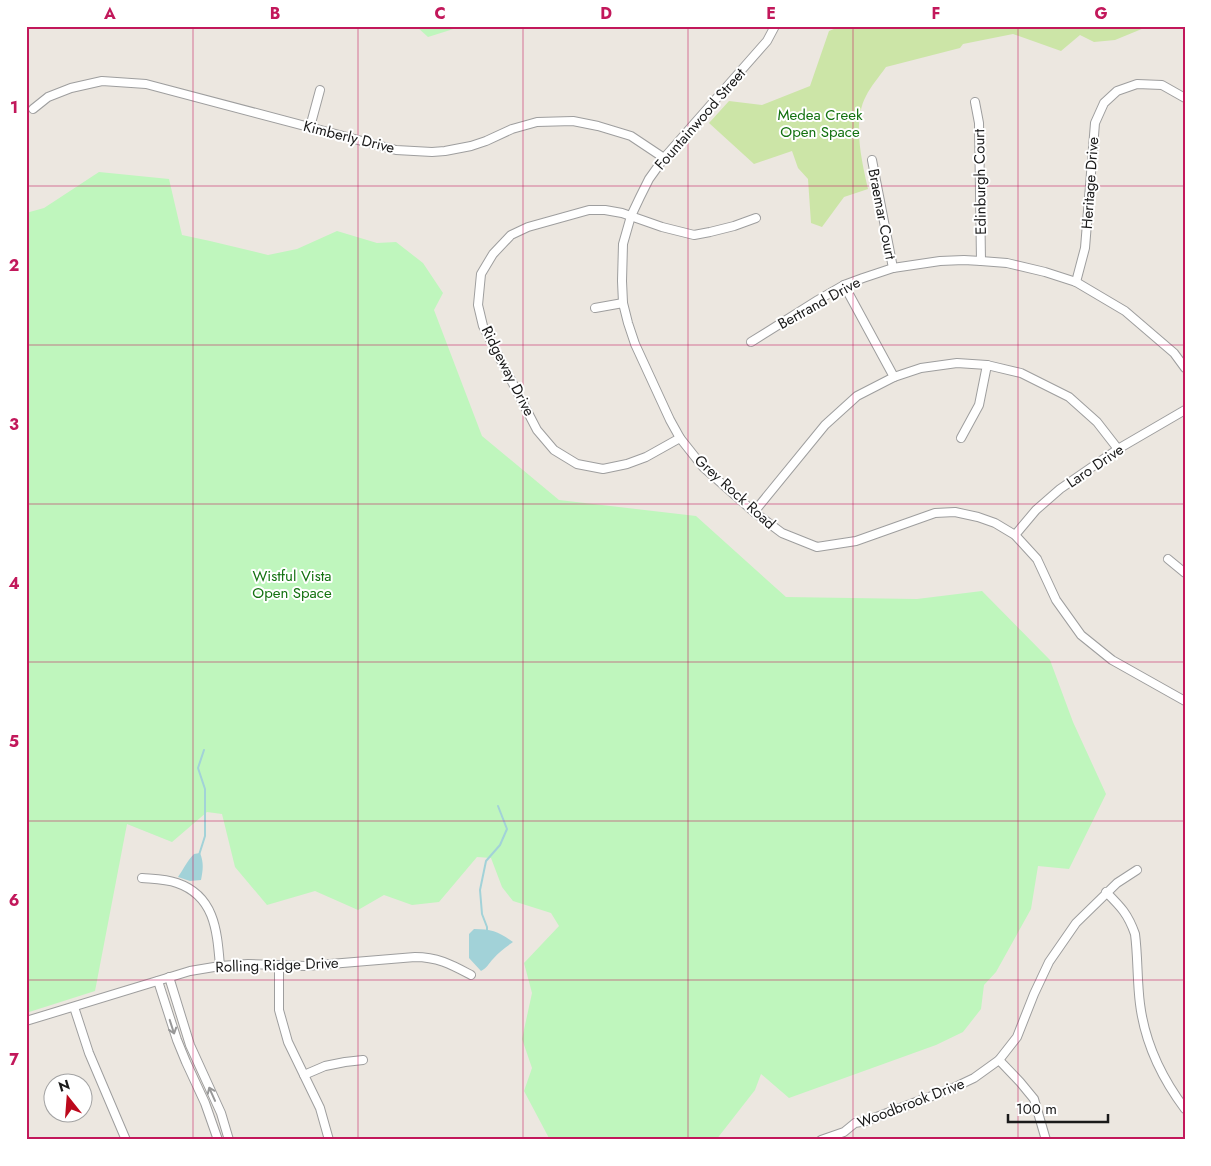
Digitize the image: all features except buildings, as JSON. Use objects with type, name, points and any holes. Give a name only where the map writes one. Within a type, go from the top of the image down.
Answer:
[{"type":"street","name":"Fountainwood Street","points":[[631,216],[649,179],[664,158],[767,41],[775,26]]},
{"type":"street","name":"Kimberly Drive","points":[[33,109],[48,97],[70,88],[102,81],[146,84],[396,150],[446,151],[471,146],[512,129],[537,122],[573,121],[598,126],[630,136],[664,158]]},
{"type":"street","name":"Heritage Drive","points":[[1076,282],[1086,248],[1095,123],[1104,103],[1117,91],[1137,84],[1162,85],[1185,98]]},
{"type":"street","points":[[310,127],[320,90]]},
{"type":"street","name":"Edinburgh Court","points":[[975,102],[979,123],[981,261]]},
{"type":"street","name":"Braemar Court","points":[[872,160],[893,268]]},
{"type":"street","name":"Ridgeway Drive","points":[[680,438],[633,462],[602,469],[577,464],[554,450],[537,430],[483,326],[478,305],[482,274],[493,254],[512,235],[528,227],[589,210],[605,210],[631,216],[662,227],[694,235],[734,226],[756,218]]},
{"type":"street","name":"Grey Rock Road","points":[[631,216],[622,262],[623,303],[635,344],[680,438],[703,466],[754,512],[782,533],[818,546],[856,541],[935,513],[955,512],[996,523],[1015,535],[1037,559],[1056,600],[1081,636],[1112,660],[1185,701]]},
{"type":"street","name":"Bertrand Drive","points":[[751,342],[818,300],[863,278],[893,268],[940,261],[981,261],[1007,263],[1076,282],[1125,311],[1174,353],[1185,368]]},
{"type":"street","points":[[844,286],[894,377]]},
{"type":"street","points":[[595,308],[623,303]]},
{"type":"street","points":[[754,512],[825,425],[857,396],[894,377],[921,368],[957,364],[987,365],[1021,373],[1069,397],[1097,422],[1118,449]]},
{"type":"street","points":[[962,438],[979,404],[987,365]]},
{"type":"street","name":"Laro Drive","points":[[1015,535],[1036,510],[1060,489],[1118,449],[1185,410]]},
{"type":"street","points":[[1168,559],[1185,573]]},
{"type":"street","name":"Woodbrook Drive","points":[[821,1140],[846,1136],[855,1123],[866,1121],[953,1088],[974,1078],[1000,1060],[1017,1037],[1049,962],[1076,924],[1106,892],[1137,870]]},
{"type":"street","points":[[142,878],[176,882],[198,894],[206,904],[216,926],[220,966]]},
{"type":"street","points":[[1106,892],[1122,907],[1132,924],[1135,934],[1140,1004],[1145,1031],[1154,1059],[1170,1088],[1185,1109]]},
{"type":"street","name":"Rolling Ridge Drive","points":[[26,1021],[168,977],[220,966],[248,964],[306,966],[427,957],[441,960],[471,976]]},
{"type":"street","points":[[279,966],[280,1010],[288,1042],[320,1108],[329,1140]]},
{"type":"street","points":[[168,977],[186,1035],[221,1113],[230,1140]]},
{"type":"street","points":[[158,981],[176,1040],[205,1103],[218,1140]]},
{"type":"street","points":[[74,1007],[89,1053],[126,1140]]},
{"type":"street","points":[[304,1075],[325,1066],[364,1060]]},
{"type":"street","points":[[1000,1060],[1034,1098],[1046,1140]]},
{"type":"street","points":[[194,1079],[203,1074]]},
{"type":"green space","points":[[416,26],[463,26],[428,37]]},
{"type":"green space","name":"Medea Creek Open Space","points":[[841,26],[1149,26],[1115,40],[1094,42],[1080,35],[1061,51],[1013,34],[963,44],[960,48],[886,67],[866,96],[860,118],[860,142],[868,189],[844,197],[822,227],[811,223],[808,179],[798,168],[792,151],[754,164],[709,123],[729,101],[762,105],[810,86],[829,31]]},
{"type":"green space","name":"Wistful Vista Open Space","points":[[99,172],[169,179],[182,235],[268,255],[297,249],[337,231],[377,243],[396,242],[423,263],[443,293],[434,310],[482,436],[559,500],[696,516],[786,597],[917,599],[982,591],[1050,660],[1073,722],[1106,794],[1069,869],[1038,866],[1031,909],[996,972],[984,985],[981,1009],[963,1032],[936,1045],[789,1098],[761,1074],[755,1090],[716,1140],[550,1140],[524,1091],[532,1068],[522,1039],[532,993],[524,963],[559,926],[551,913],[513,901],[502,887],[491,858],[477,857],[439,902],[412,905],[384,895],[358,910],[315,891],[267,905],[235,867],[222,814],[207,812],[172,842],[127,824],[95,991],[26,1013],[26,213],[44,208]]},
{"type":"water","points":[[200,853],[203,866],[201,880],[190,881],[178,877],[194,854]]},
{"type":"water","points":[[474,929],[495,932],[513,942],[495,956],[481,971],[469,958],[469,934]]},
{"type":"waterway","points":[[199,855],[205,836],[205,789],[198,768],[204,750]]},
{"type":"waterway","points":[[487,931],[482,914],[480,890],[486,861],[500,845],[507,829],[498,806]]}]
